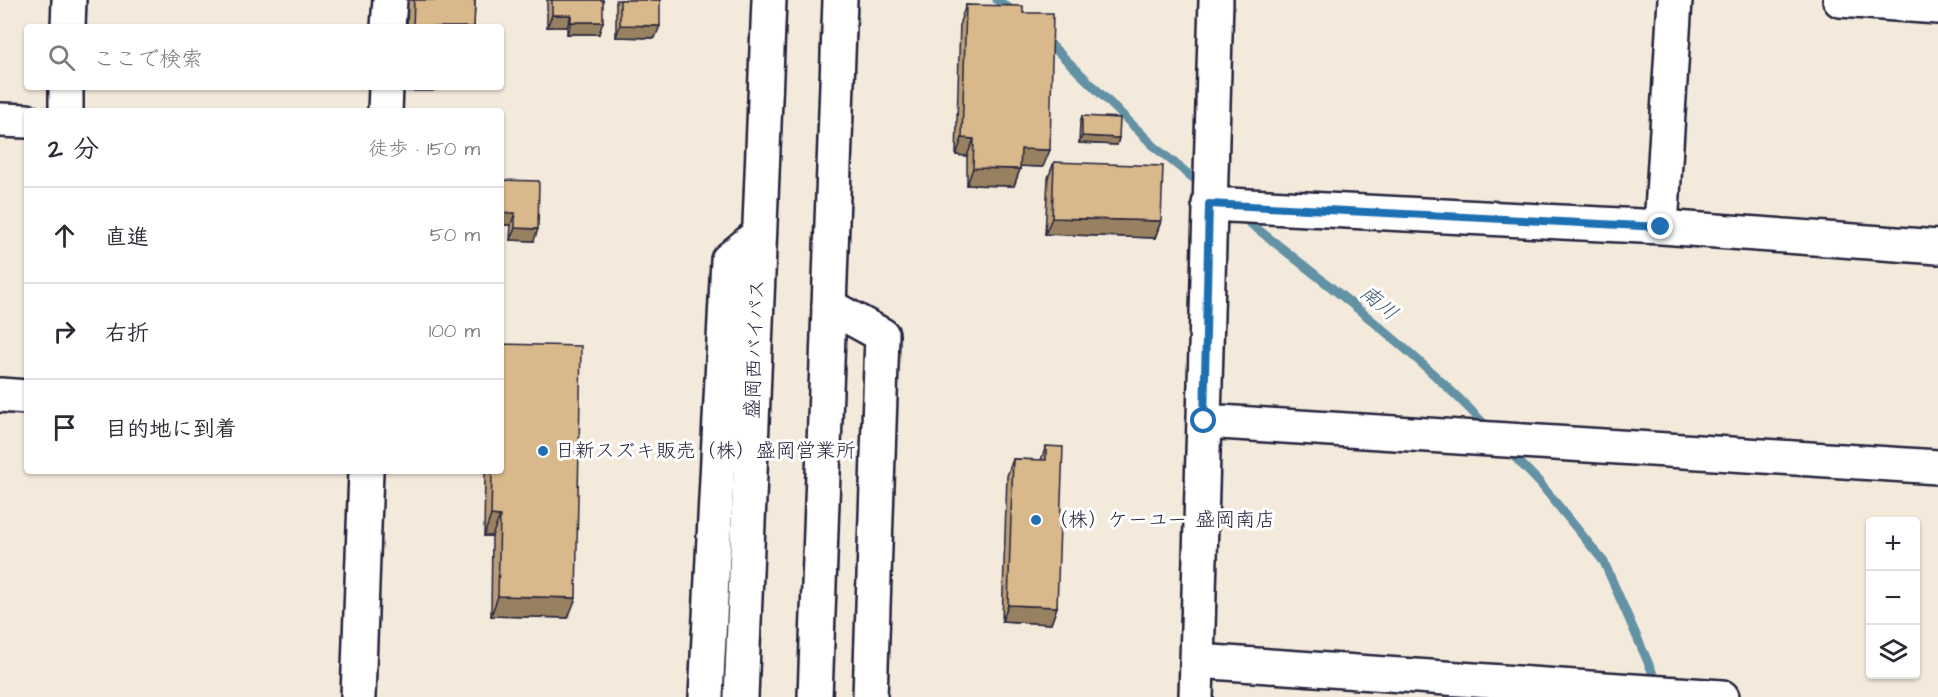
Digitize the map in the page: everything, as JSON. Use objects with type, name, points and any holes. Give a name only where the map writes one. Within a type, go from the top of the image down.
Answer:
[{"type":"main road","points":[[68,24],[69,0]]},
{"type":"main road","points":[[388,24],[390,0]]},
{"type":"main road","name":"盛岡西バイパス","points":[[741,697],[769,0]]},
{"type":"main road","points":[[815,697],[840,0]]},
{"type":"main road","points":[[1196,697],[1216,0]]},
{"type":"main road","points":[[1661,227],[1675,0]]},
{"type":"main road","points":[[1840,0],[1938,7]]},
{"type":"main road","points":[[66,90],[66,108]]},
{"type":"main road","points":[[385,108],[386,90]]},
{"type":"main road","points":[[0,120],[24,122]]},
{"type":"main road","points":[[1209,204],[1661,227],[1938,247]]},
{"type":"main road","points":[[706,697],[728,260],[759,234]]},
{"type":"main road","points":[[829,306],[882,336],[870,697]]},
{"type":"main road","points":[[0,395],[24,397]]},
{"type":"main road","points":[[1204,421],[1938,467]]},
{"type":"main road","points":[[358,697],[366,474]]},
{"type":"main road","points":[[1197,661],[1722,697]]},
{"type":"building","points":[[414,0],[475,0],[474,24],[413,24]]},
{"type":"building","points":[[552,0],[603,0],[603,22],[571,22],[571,15],[552,15]]},
{"type":"building","points":[[620,0],[660,0],[660,26],[620,25]]},
{"type":"building","points":[[966,5],[1023,6],[1023,13],[1053,13],[1050,150],[1021,149],[1020,169],[973,168],[974,139],[962,138]]},
{"type":"building","points":[[1082,116],[1120,118],[1119,138],[1082,136]]},
{"type":"building","points":[[1054,162],[1163,166],[1161,221],[1052,218]]},
{"type":"building","points":[[504,180],[539,181],[538,229],[515,228],[515,213],[504,213]]},
{"type":"building","points":[[504,344],[581,346],[576,598],[498,596],[500,516],[491,515],[492,474],[504,474]]},
{"type":"building","points":[[1046,446],[1063,447],[1057,607],[1008,605],[1013,459],[1046,460]]},
{"type":"waterway","name":"南川","points":[[997,0],[1015,12]]},
{"type":"waterway","name":"南川","points":[[1043,37],[1157,149],[1202,185]]},
{"type":"waterway","name":"南川","points":[[1241,216],[1401,345],[1432,372],[1490,430]]},
{"type":"waterway","name":"南川","points":[[1507,449],[1539,482],[1604,562],[1658,685]]},
{"type":"place","name":"日新スズキ販売（株）盛岡営業所","points":[[543,451]]},
{"type":"place","name":"（株）ケーユー 盛岡南店","points":[[1036,520]]},
{"type":"route","points":[[1204,421],[1209,204],[1661,227]]}]
